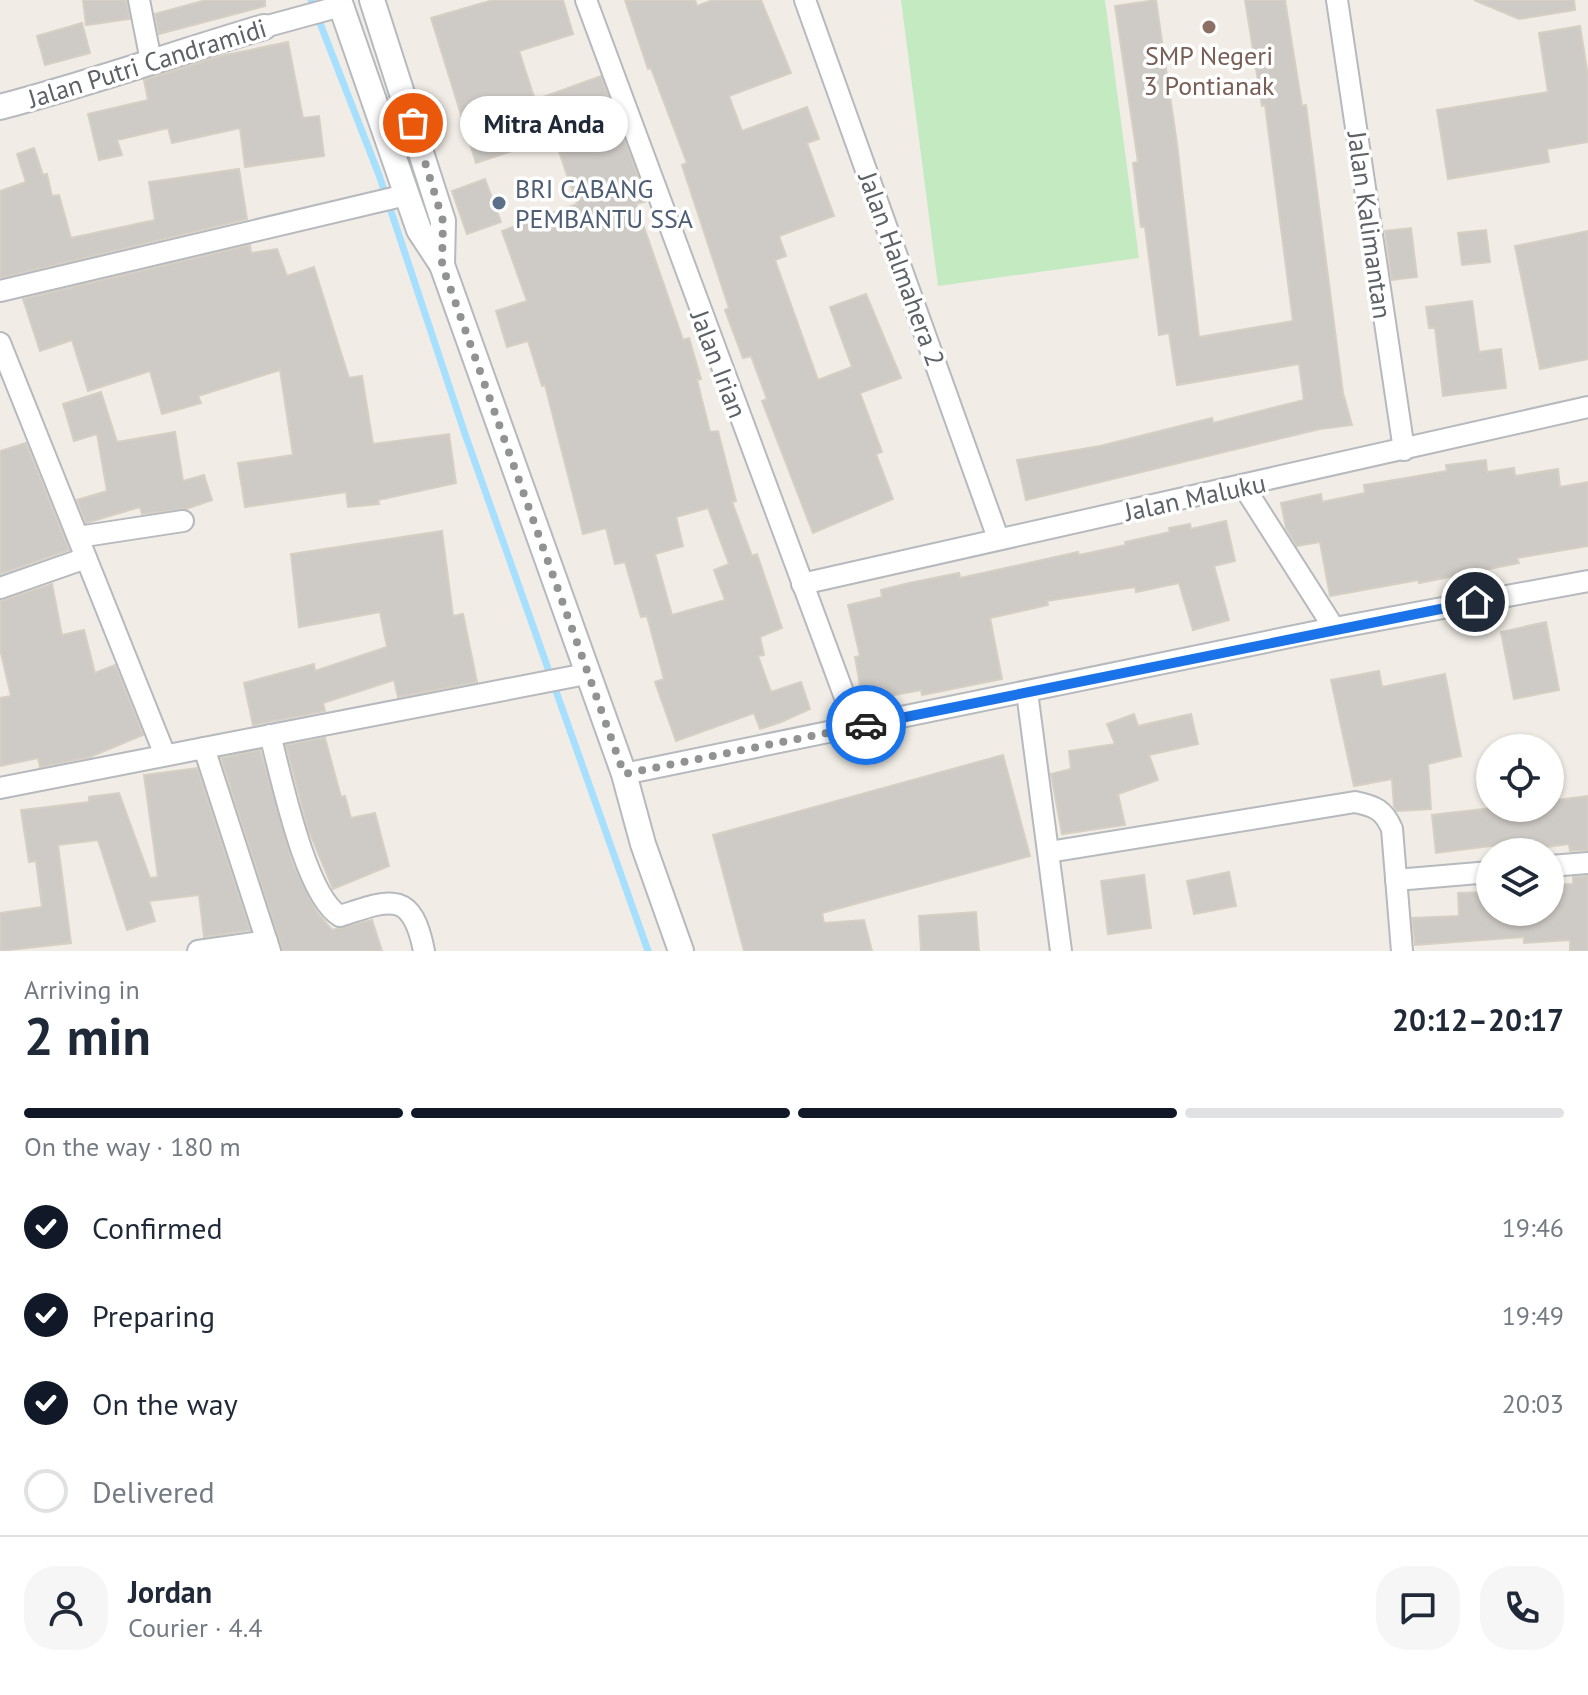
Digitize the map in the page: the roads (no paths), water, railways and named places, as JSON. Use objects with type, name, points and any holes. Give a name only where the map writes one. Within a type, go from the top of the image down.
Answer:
[{"type":"street","points":[[139,0],[151,61]]},
{"type":"street","points":[[372,0],[443,221],[442,265]]},
{"type":"street","name":"Jalan Irian","points":[[586,0],[856,727]]},
{"type":"street","name":"Jalan Halmahera 2","points":[[805,0],[998,538]]},
{"type":"street","name":"Jalan Kalimantan","points":[[1337,0],[1404,450]]},
{"type":"street","points":[[339,4],[405,196],[419,230],[442,265],[624,774],[643,844],[681,951]]},
{"type":"street","name":"Jalan Putri Candramidi","points":[[0,107],[85,85],[151,61],[339,4]]},
{"type":"street","points":[[0,291],[405,196]]},
{"type":"street","points":[[0,343],[165,755]]},
{"type":"street","name":"Jalan Maluku","points":[[802,584],[998,538],[1244,487],[1588,407]]},
{"type":"street","points":[[1244,487],[1334,628]]},
{"type":"street","points":[[78,537],[183,521]]},
{"type":"street","points":[[0,588],[86,558]]},
{"type":"street","points":[[624,774],[1334,628],[1588,581]]},
{"type":"street","points":[[0,788],[586,674]]},
{"type":"street","points":[[1027,692],[1061,951]]},
{"type":"street","points":[[270,735],[294,828],[327,906],[340,916],[389,901],[402,903],[415,916],[424,951]]},
{"type":"street","points":[[198,951],[269,946],[204,748]]},
{"type":"street","points":[[1049,852],[1355,802],[1374,806],[1387,816],[1392,829],[1402,951]]},
{"type":"street","points":[[1564,865],[1588,863]]},
{"type":"street","points":[[1396,880],[1476,873]]},
{"type":"waterway","points":[[311,0],[379,175],[465,434],[648,951]]},
{"type":"place","name":"SMP Negeri 3 Pontianak","points":[[1209,27]]},
{"type":"place","name":"Mitra Anda","points":[[413,123]]},
{"type":"place","name":"BRI CABANG PEMBANTU SSA","points":[[499,203]]}]
